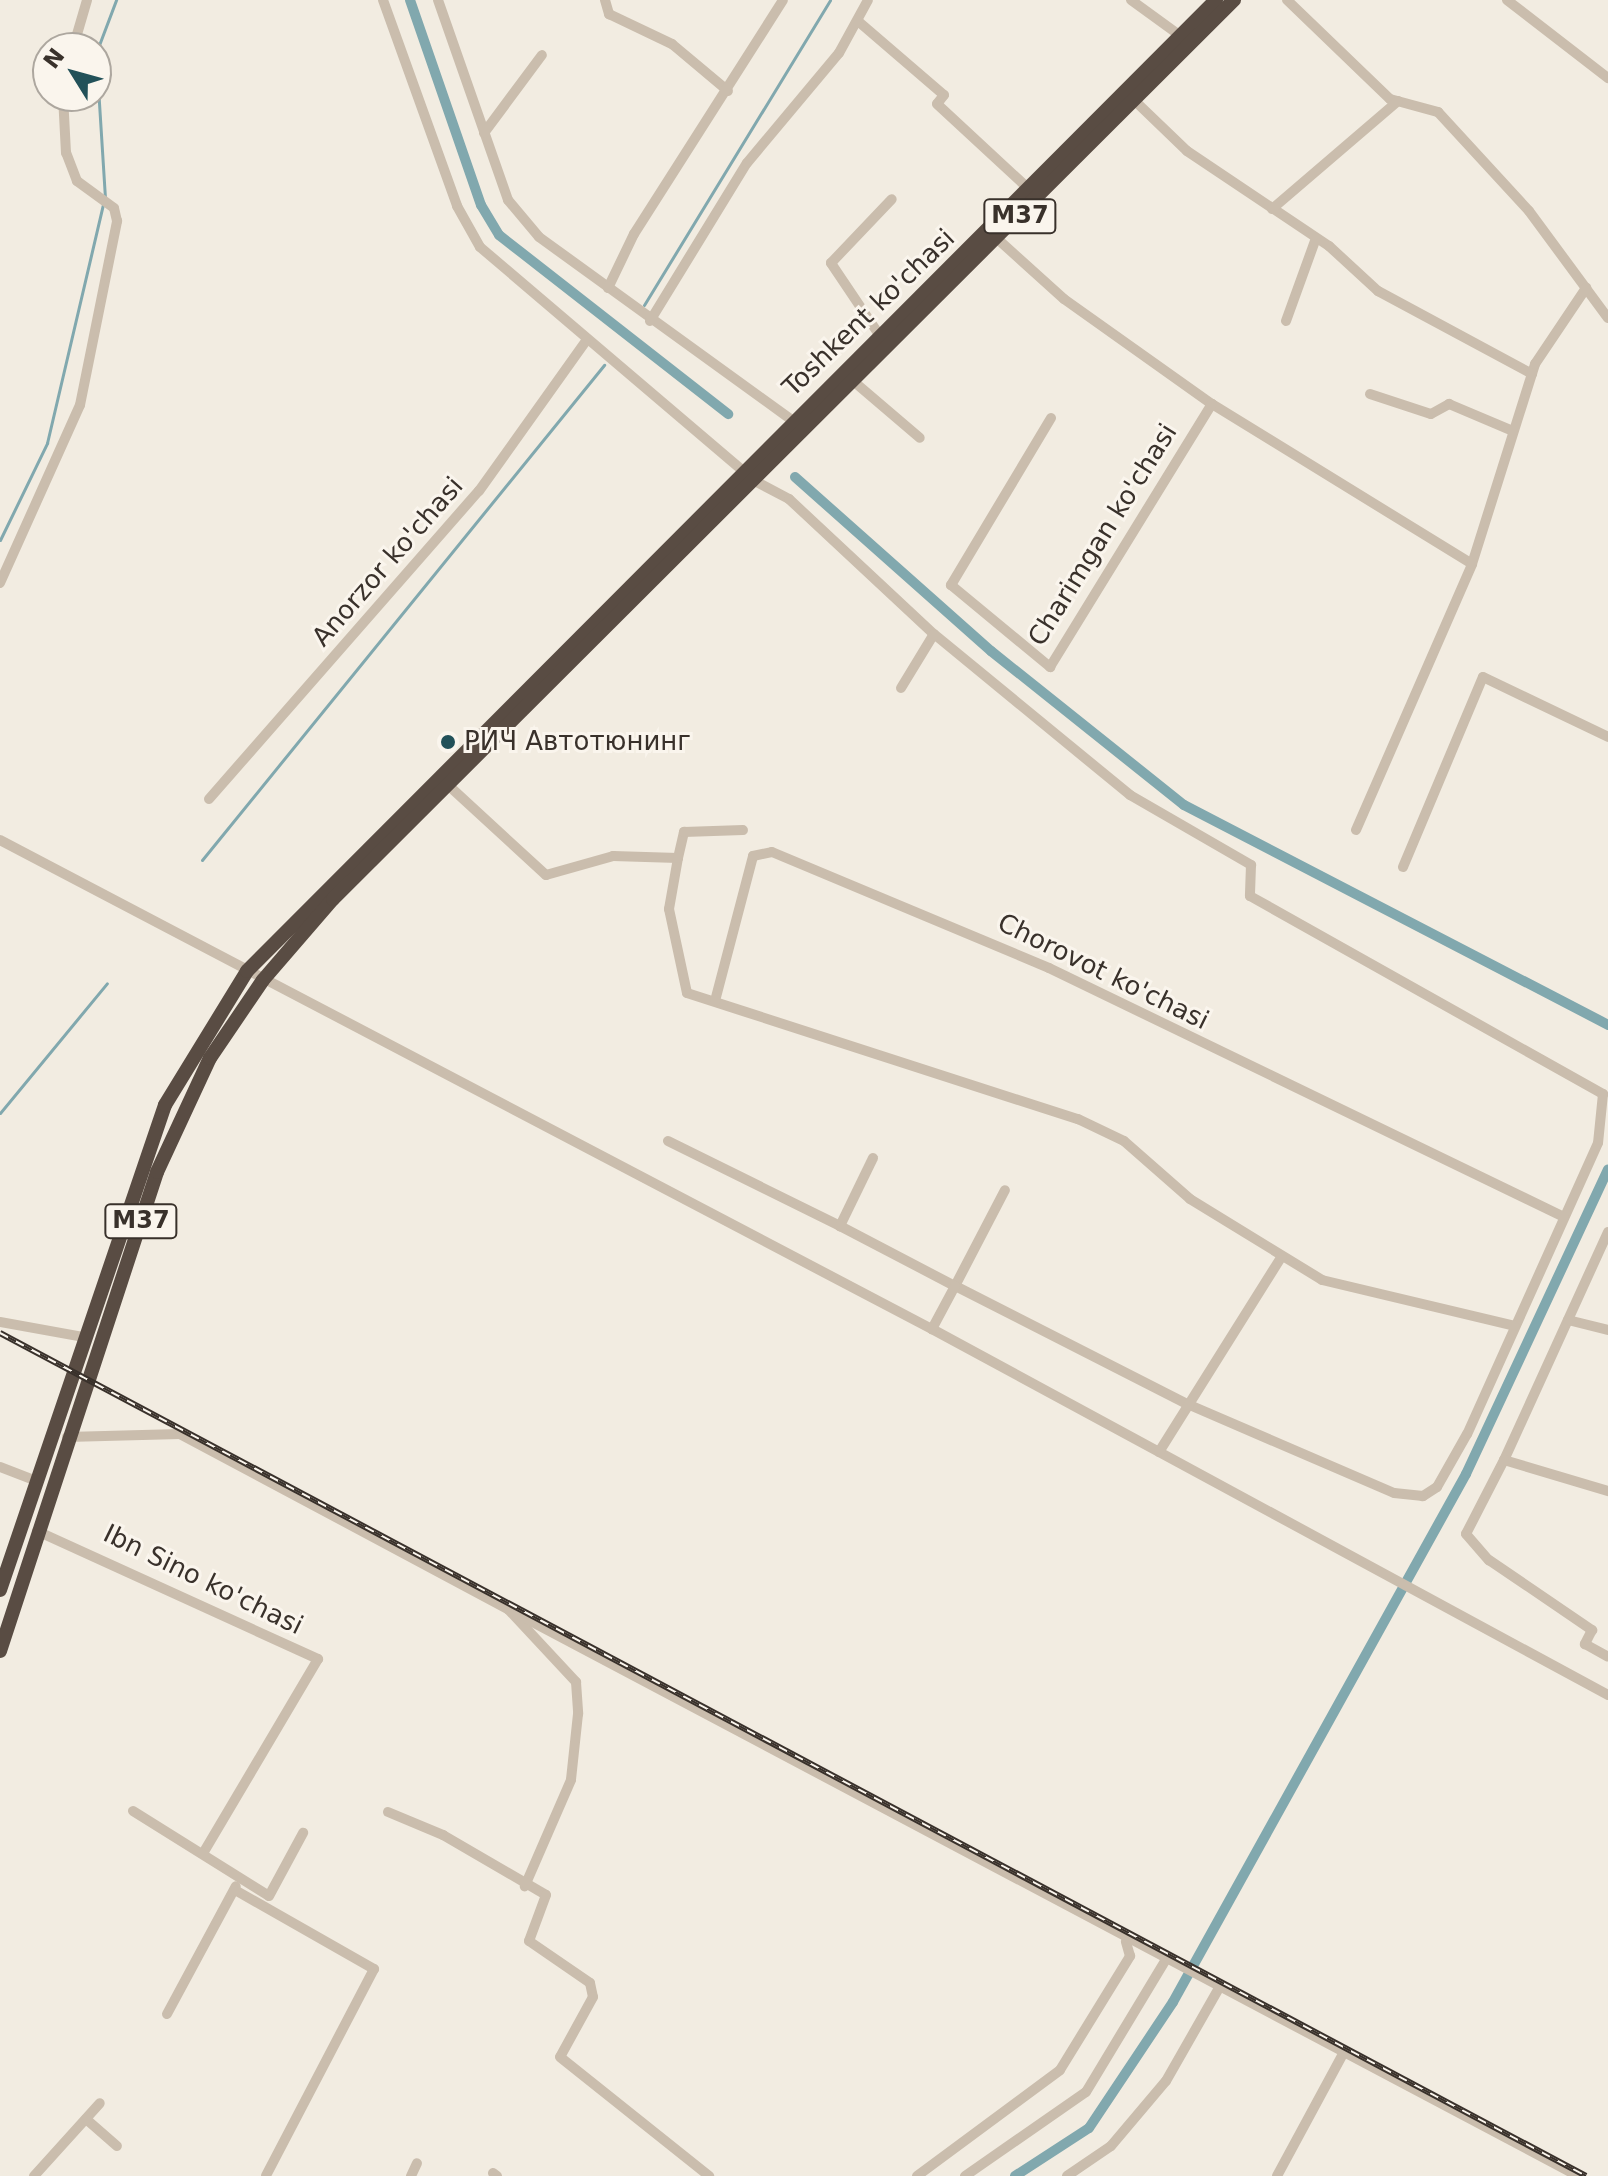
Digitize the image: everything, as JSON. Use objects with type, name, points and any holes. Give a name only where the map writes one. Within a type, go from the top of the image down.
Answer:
[{"type":"highway","name":"Toshkent ko'chasi","points":[[798,425],[852,380],[993,234],[1030,190],[1216,0]]},
{"type":"highway","name":"Toshkent ko'chasi","points":[[798,425],[880,336],[1135,101],[1234,0]]},
{"type":"highway","name":"M37","points":[[0,1590],[34,1480],[165,1105],[247,971],[798,425]]},
{"type":"highway","name":"M37","points":[[0,1651],[5,1617],[168,1146],[210,1058],[263,980],[748,475]]},
{"type":"street","points":[[78,32],[87,0]]},
{"type":"street","points":[[383,0],[466,226],[505,273],[586,341],[663,397],[748,475],[789,499],[934,634],[1130,795],[1251,865],[1250,896],[1603,1094],[1598,1143],[1467,1434],[1437,1487],[1423,1496],[1394,1493],[1187,1404],[668,1141]]},
{"type":"street","points":[[438,0],[508,200],[539,237],[650,321],[798,425]]},
{"type":"street","points":[[605,0],[609,14],[672,44],[728,91]]},
{"type":"street","points":[[608,288],[634,234],[728,91],[783,0]]},
{"type":"street","points":[[650,321],[747,163],[859,22],[868,0]]},
{"type":"street","points":[[1131,0],[1182,37]]},
{"type":"street","points":[[1287,0],[1398,101],[1438,112],[1529,211],[1608,318]]},
{"type":"street","points":[[1507,0],[1608,78]]},
{"type":"street","points":[[859,22],[944,95],[937,104],[1030,190]]},
{"type":"street","points":[[484,133],[542,55]]},
{"type":"street","points":[[1135,101],[1187,151],[1316,238],[1393,301],[1532,374]]},
{"type":"street","points":[[1272,209],[1311,168],[1398,101]]},
{"type":"street","points":[[0,583],[80,405],[114,208],[92,192],[66,153],[64,112]]},
{"type":"street","points":[[880,336],[831,263],[892,199]]},
{"type":"street","points":[[993,234],[1064,299],[1212,404],[1472,564]]},
{"type":"street","points":[[1286,321],[1316,238]]},
{"type":"street","points":[[1356,830],[1472,564],[1532,374],[1586,288]]},
{"type":"street","name":"Anorzor ko'chasi","points":[[209,799],[479,491],[586,341]]},
{"type":"street","points":[[852,380],[920,438]]},
{"type":"street","points":[[1370,394],[1431,414],[1449,404],[1513,431]]},
{"type":"street","name":"Charimgan ko'chasi","points":[[1051,418],[951,585],[1050,667],[1212,404]]},
{"type":"street","points":[[901,688],[934,634]]},
{"type":"street","points":[[1403,867],[1483,677],[1608,737]]},
{"type":"street","points":[[448,785],[546,875],[613,856],[678,858]]},
{"type":"street","points":[[743,830],[684,832],[669,909],[687,993],[1078,1119],[1124,1141],[1190,1199],[1282,1256],[1364,1294],[1484,1314],[1515,1326]]},
{"type":"street","points":[[0,840],[932,1329],[1608,1695]]},
{"type":"street","name":"Chorovot ko'chasi","points":[[715,1001],[753,856],[772,852],[1036,962],[1564,1217]]},
{"type":"street","points":[[840,1226],[873,1158]]},
{"type":"street","points":[[932,1329],[1005,1190]]},
{"type":"street","points":[[1608,1232],[1504,1460],[1466,1534],[1489,1560],[1592,1630],[1585,1644],[1608,1657]]},
{"type":"street","points":[[1159,1452],[1282,1256]]},
{"type":"street","points":[[1568,1320],[1608,1330]]},
{"type":"street","points":[[0,1322],[83,1337]]},
{"type":"street","points":[[67,1437],[180,1434],[1126,1942],[1344,2052],[1578,2176]]},
{"type":"street","points":[[1504,1460],[1608,1491]]},
{"type":"street","points":[[0,1467],[34,1480]]},
{"type":"street","name":"Ibn Sino ko'chasi","points":[[37,1531],[318,1659],[204,1852]]},
{"type":"street","points":[[508,1609],[576,1682],[577,1693],[571,1780],[525,1886]]},
{"type":"street","points":[[133,1811],[204,1852],[269,1896],[303,1833]]},
{"type":"street","points":[[388,1812],[443,1835],[525,1886],[546,1895],[529,1941],[590,1983],[593,1997],[560,2057],[709,2176]]},
{"type":"street","points":[[167,2014],[240,1877]]},
{"type":"street","points":[[235,1890],[374,1969],[266,2176]]},
{"type":"street","points":[[917,2176],[1060,2070],[1130,1956],[1126,1942]]},
{"type":"street","points":[[965,2176],[1086,2092],[1165,1961]]},
{"type":"street","points":[[1067,2176],[1111,2146],[1166,2081],[1219,1988]]},
{"type":"street","points":[[1277,2176],[1344,2052]]},
{"type":"street","points":[[34,2176],[100,2103]]},
{"type":"street","points":[[86,2119],[117,2146]]},
{"type":"street","points":[[411,2176],[417,2163]]},
{"type":"waterway","points":[[105,198],[96,53],[116,0]]},
{"type":"waterway","points":[[410,0],[481,205],[499,235],[728,414]]},
{"type":"waterway","points":[[644,305],[830,0]]},
{"type":"waterway","points":[[0,540],[47,443],[103,205]]},
{"type":"waterway","points":[[202,860],[604,365]]},
{"type":"waterway","points":[[795,477],[991,651],[1184,805],[1608,1025]]},
{"type":"waterway","points":[[0,1113],[107,983]]},
{"type":"waterway","points":[[1015,2176],[1089,2128],[1173,2002],[1466,1474],[1608,1169]]},
{"type":"railway","points":[[0,1333],[1586,2176]]},
{"type":"place","name":"РИЧ Автотюнинг","points":[[448,742]]}]
